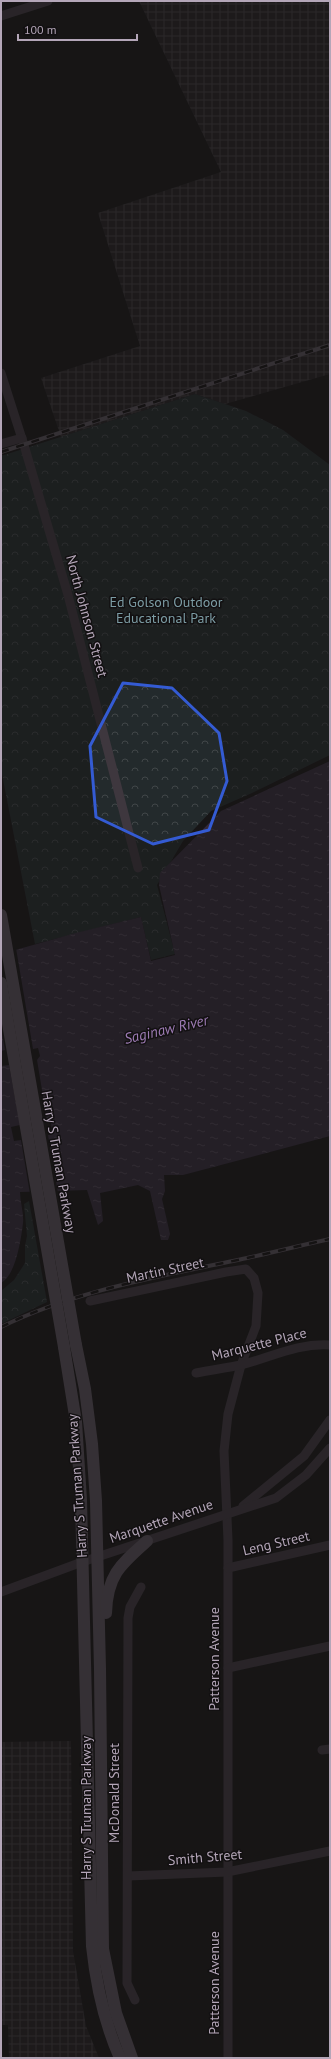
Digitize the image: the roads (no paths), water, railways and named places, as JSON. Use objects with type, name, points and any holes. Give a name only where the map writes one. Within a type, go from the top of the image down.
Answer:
[{"type":"main road","name":"Harry S Truman Parkway","points":[[1,915],[70,1346],[76,1422],[82,1562],[92,1946],[101,2000],[120,2058]]},
{"type":"main road","name":"Harry S Truman Parkway","points":[[1,983],[70,1346],[85,1389],[92,1444],[99,1643],[103,1949],[116,2013],[132,2058]]},
{"type":"main road","points":[[99,1643],[111,1580],[119,1566],[147,1541]]},
{"type":"street","points":[[1,16],[48,1]]},
{"type":"street","name":"North Johnson Street","points":[[1,373],[22,438],[68,595],[138,868]]},
{"type":"street","points":[[1,444],[22,438]]},
{"type":"street","name":"Martin Street","points":[[90,1301],[246,1269]]},
{"type":"street","name":"Patterson Avenue","points":[[228,2058],[228,1513],[224,1451],[228,1414],[241,1364],[256,1326],[258,1293],[254,1278],[246,1269]]},
{"type":"street","name":"Marquette Place","points":[[196,1373],[241,1364],[281,1350],[317,1344],[330,1345]]},
{"type":"street","name":"Marquette Avenue","points":[[239,1509],[304,1456],[330,1420]]},
{"type":"street","name":"Marquette Avenue","points":[[1,1592],[82,1562],[276,1498],[306,1475],[330,1448]]},
{"type":"street","name":"Leng Street","points":[[228,1568],[330,1545]]},
{"type":"street","name":"McDonald Street","points":[[135,2000],[127,1983],[128,1618],[130,1607],[141,1587]]},
{"type":"street","points":[[228,1668],[330,1646]]},
{"type":"street","name":"Smith Street","points":[[128,1876],[227,1872],[330,1851]]},
{"type":"water","name":"Saginaw River","points":[[330,761],[330,1136],[183,1175],[164,1175],[165,1191],[162,1199],[170,1234],[168,1240],[161,1240],[150,1191],[138,1185],[100,1193],[103,1221],[98,1225],[87,1190],[20,1192],[23,1219],[19,1247],[14,1265],[6,1279],[1,1283],[1,954],[141,917],[151,961],[175,955],[159,885],[160,873],[221,811]]},
{"type":"railway","points":[[1,452],[330,345]]},
{"type":"railway","points":[[1,1327],[30,1314],[91,1293],[330,1239]]},
{"type":"park label","name":"Ed Golson Outdoor Educational Park","points":[[166,610]]}]
